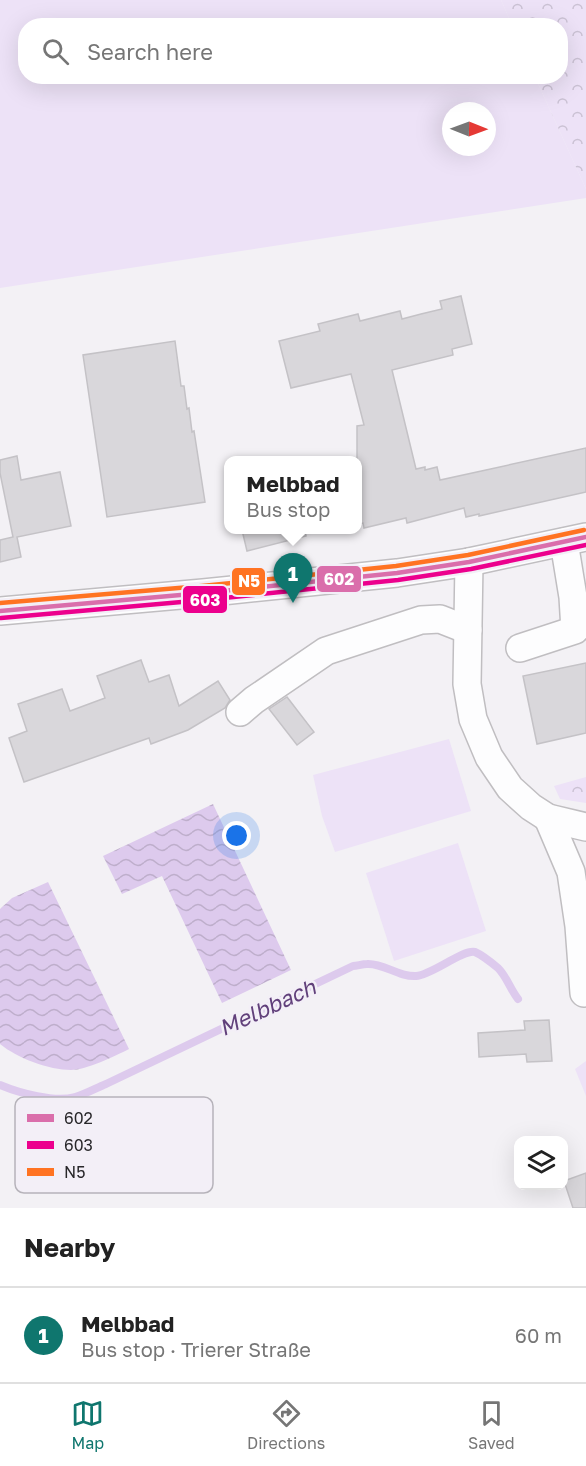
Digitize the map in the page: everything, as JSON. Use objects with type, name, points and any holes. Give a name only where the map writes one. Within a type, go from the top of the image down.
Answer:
[{"type":"street","points":[[0,611],[397,573],[470,562],[575,539],[573,597],[575,630],[520,648]]},
{"type":"street","points":[[470,562],[467,684],[473,719],[489,757],[510,788],[531,807],[548,818],[586,827]]},
{"type":"street","points":[[240,712],[326,651],[421,620],[440,619],[468,630]]},
{"type":"street","points":[[548,818],[571,872],[579,926],[584,993],[586,992]]},
{"type":"green space","points":[[0,0],[501,0],[509,18],[18,18],[18,84],[538,84],[586,189],[586,198],[0,288]]},
{"type":"green space","points":[[501,0],[586,0],[586,189],[538,84],[568,84],[568,18],[509,18]]},
{"type":"green space","points":[[449,739],[471,811],[335,852],[322,816],[313,775]]},
{"type":"green space","points":[[586,777],[586,803],[560,799],[554,786]]},
{"type":"green space","points":[[458,843],[486,931],[394,961],[366,873]]},
{"type":"green space","points":[[586,1061],[586,1096],[575,1069]]},
{"type":"water","points":[[213,804],[291,970],[222,1003],[162,876],[122,894],[103,856]]},
{"type":"water","points":[[48,882],[129,1049],[84,1068],[71,1070],[43,1065],[15,1054],[0,1044],[0,909],[12,898]]},
{"type":"building","points":[[461,296],[472,344],[452,349],[453,355],[392,370],[416,469],[425,467],[425,470],[437,467],[440,480],[586,448],[586,492],[479,516],[479,514],[466,517],[464,508],[407,523],[406,518],[364,528],[362,523],[362,456],[357,456],[357,426],[364,425],[351,374],[291,388],[279,341],[320,331],[318,324],[358,314],[360,321],[400,311],[402,319],[442,309],[440,301]]},
{"type":"building","points":[[175,341],[181,386],[184,386],[192,432],[194,431],[205,502],[107,517],[83,355]]},
{"type":"building","points":[[17,456],[21,480],[60,472],[71,526],[17,537],[21,557],[0,562],[0,540],[13,537],[0,473],[0,460]]},
{"type":"building","points":[[243,534],[306,534],[306,536],[247,551]]},
{"type":"building","points":[[141,660],[149,682],[169,675],[179,706],[218,681],[230,700],[225,708],[188,730],[151,744],[149,738],[24,782],[9,738],[27,731],[18,704],[62,689],[70,711],[105,698],[97,676]]},
{"type":"building","points":[[586,663],[586,733],[537,744],[523,676]]},
{"type":"building","points":[[287,697],[314,732],[297,745],[269,709]]},
{"type":"building","points":[[549,1020],[552,1061],[527,1062],[526,1054],[479,1057],[478,1033],[525,1030],[524,1021]]},
{"type":"building","points":[[586,1173],[586,1208],[573,1208],[567,1190],[568,1180]]},
{"type":"waterway","name":"Melbbach","points":[[75,1097],[353,966],[373,964],[409,976],[416,976],[423,975],[463,954],[475,952],[498,968],[518,999]]},
{"type":"waterway","name":"Melbbach","points":[[0,1085],[42,1097]]},
{"type":"transit line","name":"N5","points":[[0,603],[202,586],[396,566],[468,555],[584,530]]},
{"type":"transit line","name":"602","points":[[0,611],[397,573],[469,562],[586,537]]},
{"type":"transit line","name":"603","points":[[1,618],[398,580],[471,569],[586,545]]},
{"type":"place","name":"Melbbad","points":[[293,603]]}]
